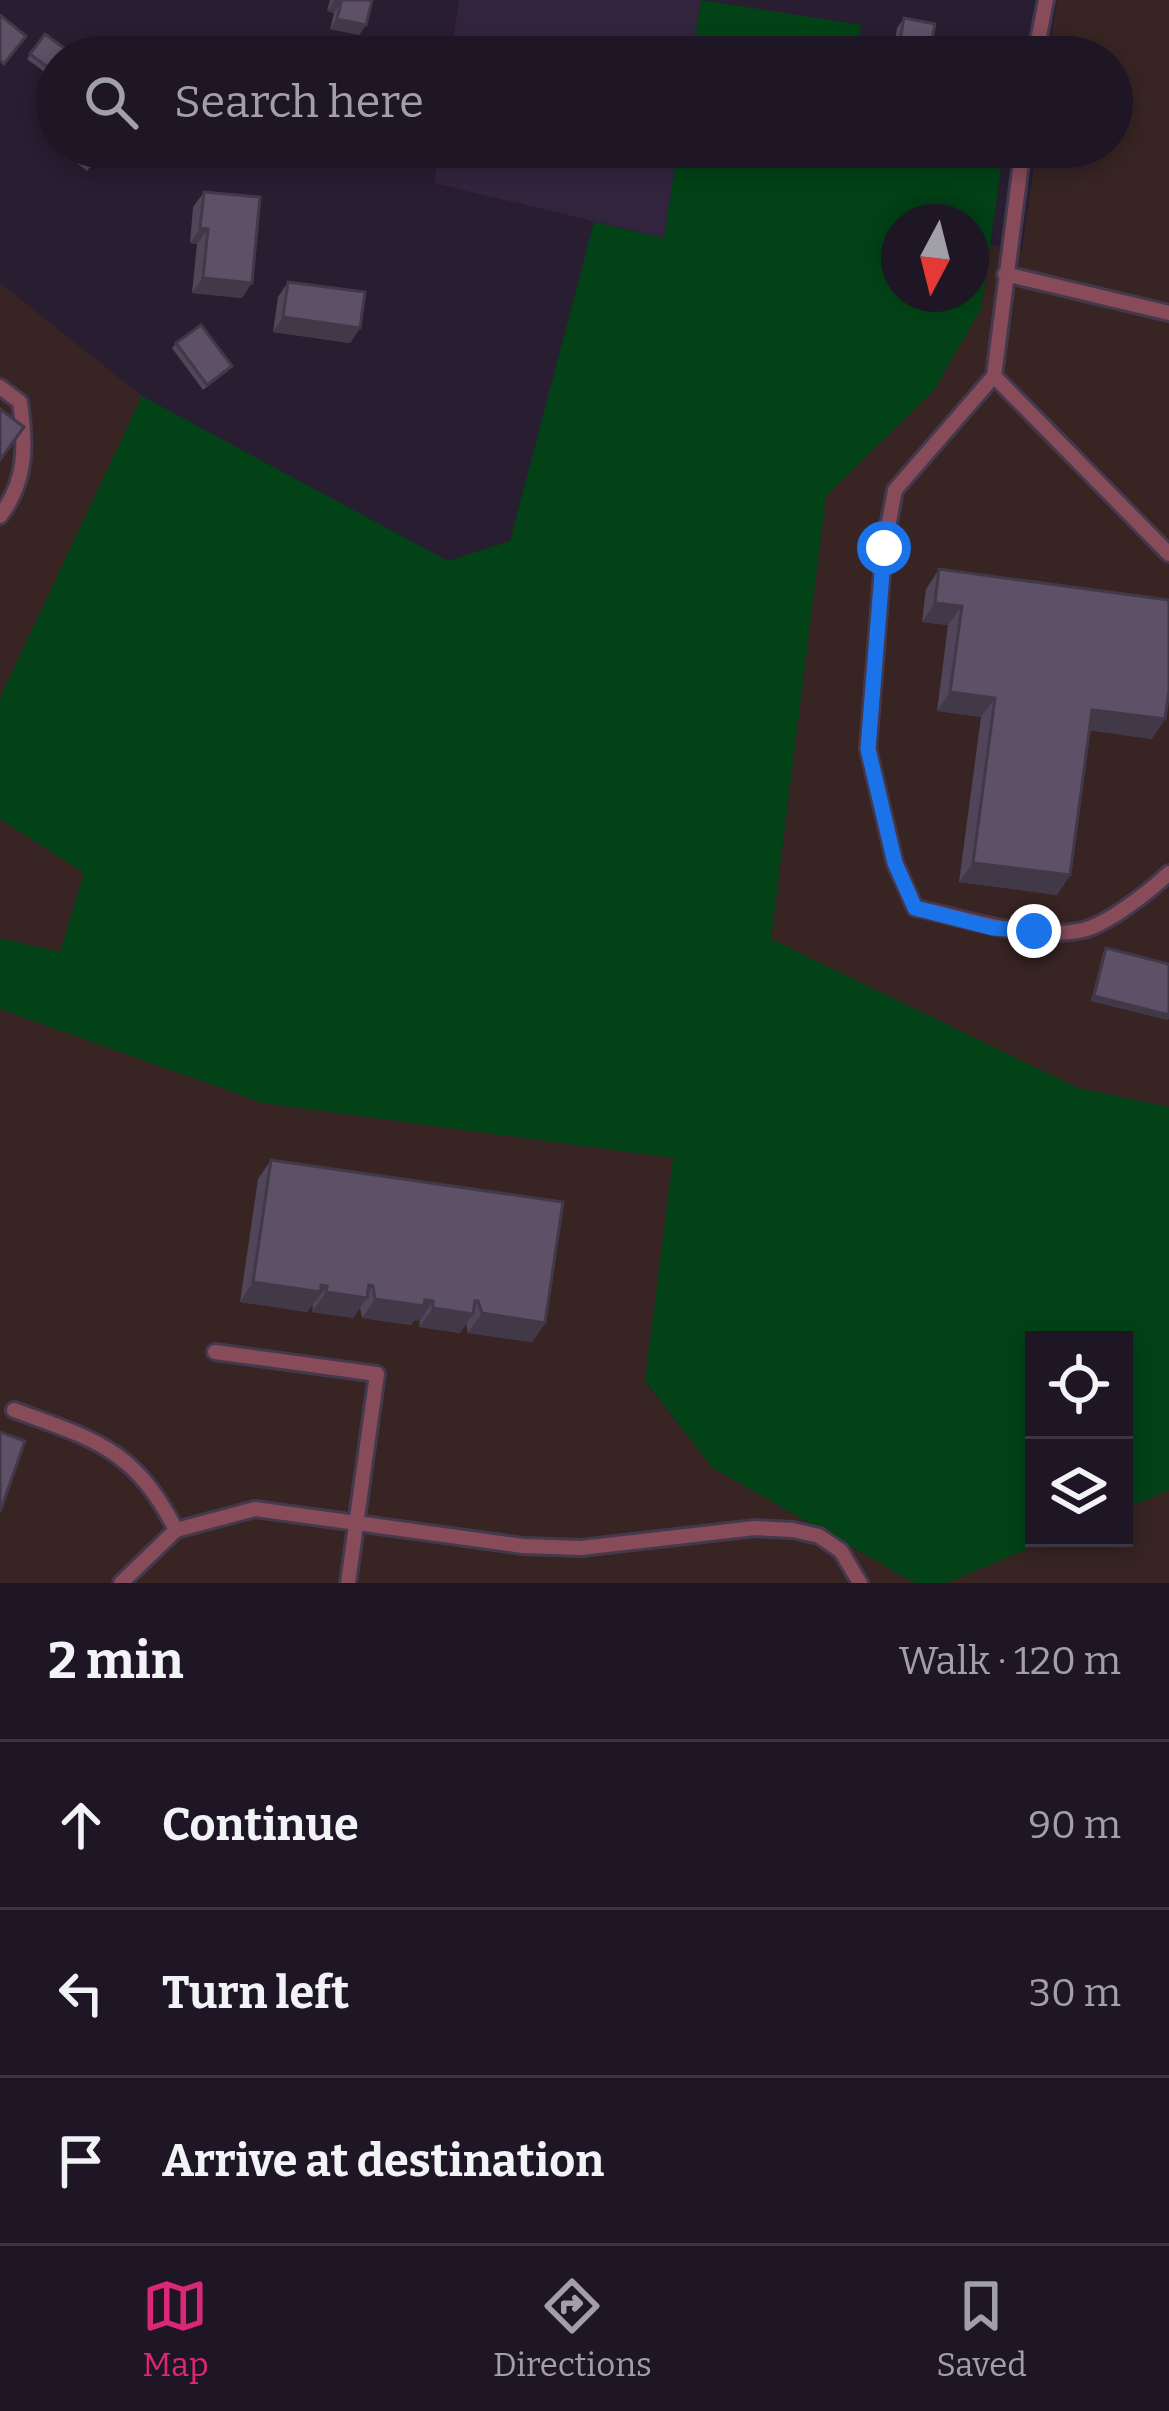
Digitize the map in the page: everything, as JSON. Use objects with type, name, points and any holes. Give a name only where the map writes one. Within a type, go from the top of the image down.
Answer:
[{"type":"lane","points":[[1039,36],[1046,0]]},
{"type":"lane","points":[[1020,168],[994,376],[895,490],[884,548],[868,749],[895,863],[915,908],[993,928],[1084,930],[1169,873]]},
{"type":"lane","points":[[1005,274],[1169,313]]},
{"type":"lane","points":[[994,376],[1169,554]]},
{"type":"lane","points":[[0,387],[20,402],[27,449],[14,499],[0,516]]},
{"type":"lane","points":[[214,1352],[377,1374],[348,1583]]},
{"type":"lane","points":[[14,1410],[124,1456],[156,1491],[176,1530]]},
{"type":"lane","points":[[121,1583],[176,1530],[255,1509],[523,1546],[581,1548],[755,1528],[793,1529],[819,1536],[841,1551],[860,1583]]},
{"type":"shaded area","points":[[459,0],[701,0],[695,36],[454,36]]},
{"type":"shaded area","points":[[1057,0],[1169,0],[1169,1107],[1078,1088],[771,940],[826,496],[934,390],[979,312],[989,312],[990,245],[1022,250],[1034,168],[1133,168],[1133,36],[1052,36]]},
{"type":"shaded area","points":[[436,168],[675,168],[664,238],[434,183]]},
{"type":"shaded area","points":[[0,283],[142,396],[0,698]]},
{"type":"shaded area","points":[[0,819],[84,873],[60,953],[0,938]]},
{"type":"shaded area","points":[[0,1009],[263,1103],[674,1158],[645,1382],[713,1468],[915,1583],[0,1583]]},
{"type":"shaded area","points":[[1169,1490],[1169,1583],[946,1583],[1032,1547],[1133,1547],[1133,1505]]},
{"type":"green space","points":[[701,0],[861,25],[860,36],[695,36]]},
{"type":"green space","points":[[675,168],[1001,169],[989,253],[989,204],[881,204],[881,312],[979,312],[934,390],[826,496],[771,939],[1078,1088],[1169,1107],[1169,1490],[1133,1505],[1133,1331],[1025,1331],[1025,1547],[1032,1547],[946,1583],[915,1583],[713,1468],[645,1381],[673,1158],[263,1103],[0,1009],[0,938],[60,952],[84,873],[0,819],[0,698],[142,396],[448,561],[510,541],[594,222],[664,238]]},
{"type":"building","points":[[334,0],[372,0],[366,25],[337,19],[341,3]]},
{"type":"building","points":[[0,15],[26,36],[4,64],[0,60]]},
{"type":"building","points":[[904,18],[935,24],[933,36],[901,36]]},
{"type":"building","points":[[204,192],[260,197],[252,283],[203,278],[208,229],[200,228]]},
{"type":"building","points":[[288,282],[365,292],[360,328],[283,317]]},
{"type":"building","points":[[201,325],[232,366],[207,385],[176,343]]},
{"type":"building","points":[[0,409],[24,427],[0,460]]},
{"type":"building","points":[[939,569],[1169,600],[1165,719],[1092,710],[1070,875],[973,863],[995,698],[950,692],[962,606],[935,603]]},
{"type":"building","points":[[1106,948],[1169,964],[1169,1015],[1094,996]]},
{"type":"building","points":[[271,1160],[563,1202],[545,1323],[482,1313],[478,1301],[473,1314],[433,1308],[433,1301],[425,1300],[424,1306],[375,1299],[369,1285],[367,1298],[326,1292],[327,1286],[321,1285],[321,1292],[253,1282]]},
{"type":"building","points":[[0,1432],[25,1441],[0,1512]]},
{"type":"route","points":[[884,548],[868,749],[895,863],[915,908],[993,928],[1034,931]]}]
